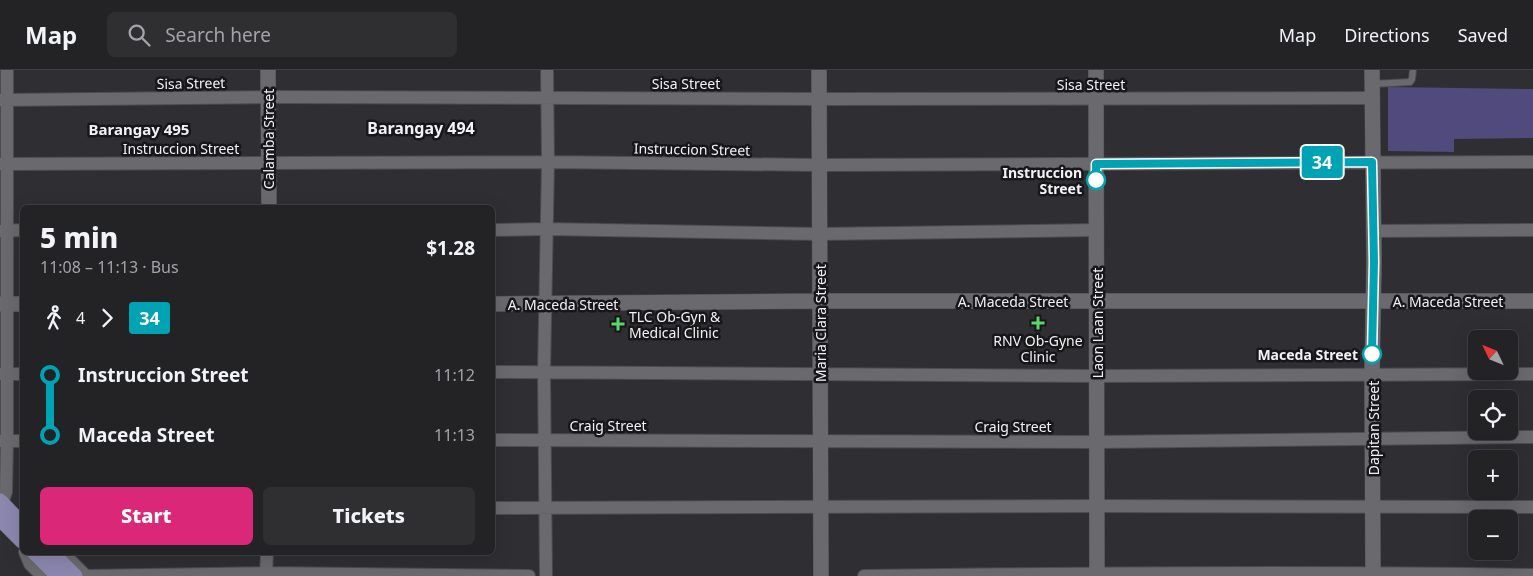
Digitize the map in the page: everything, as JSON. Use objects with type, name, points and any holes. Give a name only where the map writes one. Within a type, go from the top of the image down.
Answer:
[{"type":"main road","points":[[7,510],[20,522]]},
{"type":"main road","points":[[7,510],[20,537]]},
{"type":"main road","points":[[40,555],[75,576]]},
{"type":"main road","points":[[52,561],[58,576]]},
{"type":"street","points":[[7,70],[3,100],[4,230],[10,304],[4,374],[7,510]]},
{"type":"street","name":"Calamba Street","points":[[268,70],[268,205]]},
{"type":"street","points":[[546,576],[544,372],[548,162],[547,70]]},
{"type":"street","name":"Maria Clara Street","points":[[819,70],[821,576]]},
{"type":"street","name":"Laon Laan Street","points":[[1096,70],[1097,574]]},
{"type":"street","name":"Sisa Street","points":[[3,100],[268,97],[1096,99],[1372,84]]},
{"type":"street","name":"Dapitan Street","points":[[1372,84],[1374,231],[1372,374],[1373,574]]},
{"type":"street","name":"Instruccion Street","points":[[4,164],[548,162],[819,165],[1533,162]]},
{"type":"street","points":[[495,230],[547,229],[819,234],[1096,230]]},
{"type":"street","points":[[4,230],[20,230]]},
{"type":"street","points":[[1374,231],[1533,230]]},
{"type":"street","name":"A. Maceda Street","points":[[495,304],[819,301],[1533,301]]},
{"type":"street","points":[[495,372],[1098,376],[1533,374]]},
{"type":"street","points":[[4,374],[20,374]]},
{"type":"street","name":"Craig Street","points":[[495,440],[1098,442],[1533,437]]},
{"type":"street","points":[[4,441],[20,441]]},
{"type":"street","points":[[495,508],[1533,507]]},
{"type":"street","points":[[26,555],[30,564],[52,561],[86,576],[529,576]]},
{"type":"street","points":[[266,575],[267,555]]},
{"type":"street","points":[[864,576],[1097,574],[1533,575]]},
{"type":"lane","points":[[1372,84],[1410,82],[1413,70]]},
{"type":"shaded area","points":[[1388,87],[1533,89],[1533,138],[1454,139],[1454,152],[1388,151]]},
{"type":"bus line","name":"34","points":[[1096,180],[1096,164],[1372,162],[1374,262],[1372,354]]},
{"type":"place","name":"Instruccion Street","points":[[1096,180]]},
{"type":"place","name":"RNV Ob-Gyne Clinic","points":[[1038,323]]},
{"type":"place","name":"TLC Ob-Gyn & Medical Clinic","points":[[618,324]]},
{"type":"place","name":"Maceda Street","points":[[1372,354]]},
{"type":"district","name":"Barangay 494","points":[[421,128]]},
{"type":"district","name":"Barangay 495","points":[[139,129]]}]
